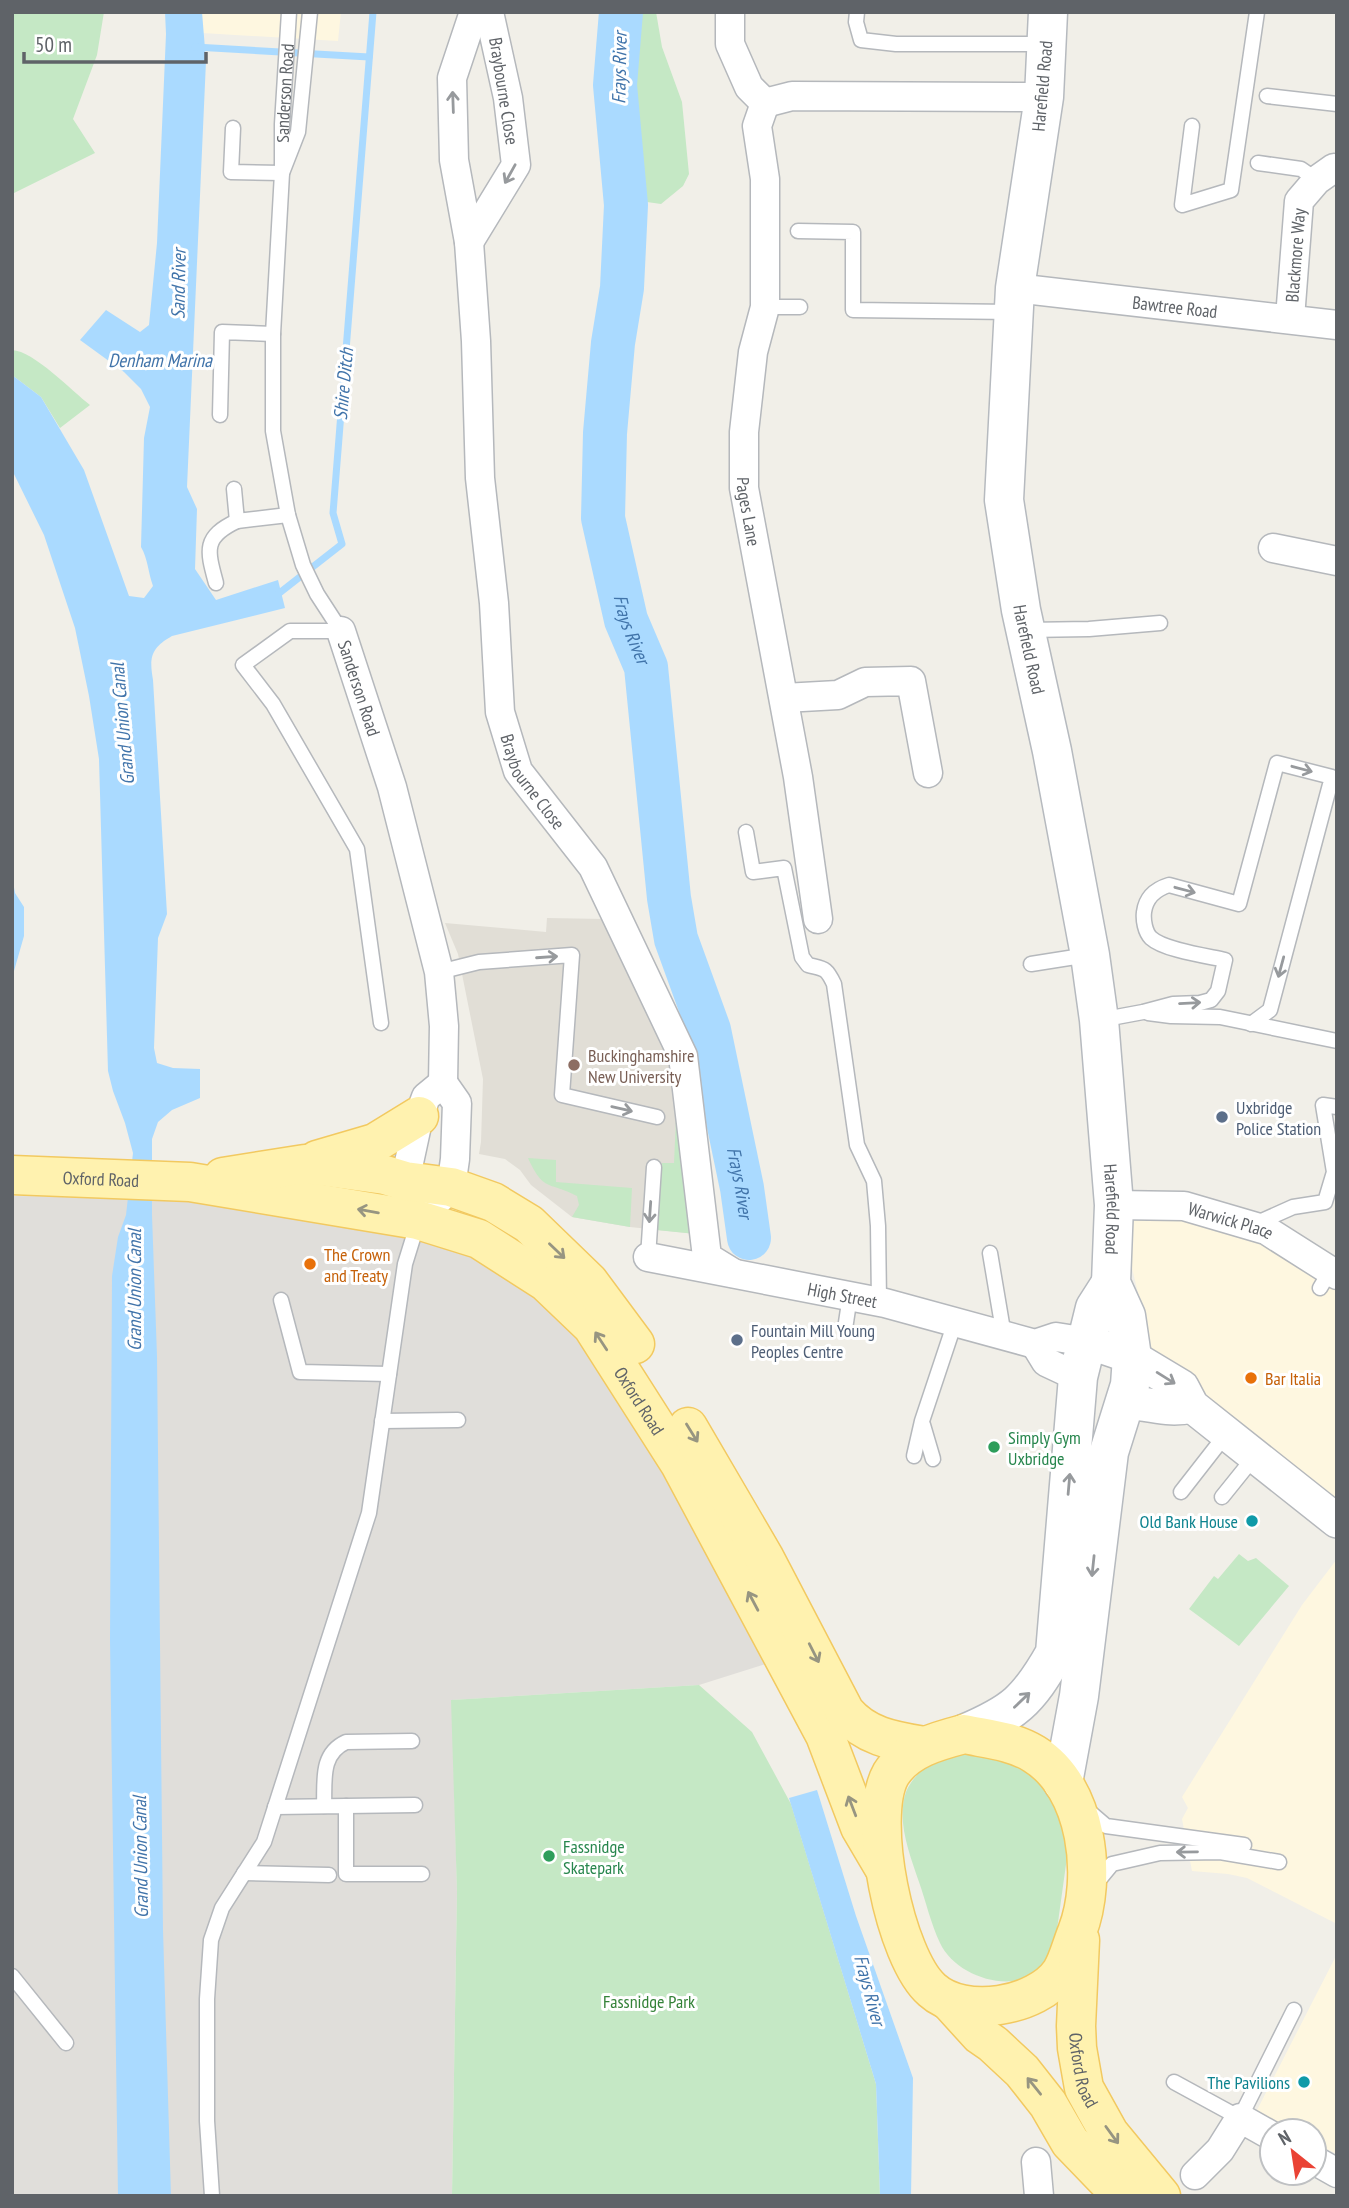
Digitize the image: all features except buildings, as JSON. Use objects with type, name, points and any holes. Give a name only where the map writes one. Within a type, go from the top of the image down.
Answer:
[{"type":"main road","name":"Harefield Road","points":[[1047,28],[1044,97],[1014,300],[1004,500],[1026,629],[1090,955],[1099,1020],[1114,1205],[1111,1283],[1126,1316],[1132,1357],[1130,1385],[1109,1452],[1068,1790]]},
{"type":"main road","points":[[305,1164],[375,1143],[419,1115]]},
{"type":"main road","name":"Oxford Road","points":[[190,1182],[305,1164],[451,1187],[505,1207],[529,1224],[589,1282],[623,1325],[695,1439],[764,1557],[845,1712],[852,1720],[882,1738],[924,1746]]},
{"type":"main road","name":"Oxford Road","points":[[12,1175],[190,1182],[418,1220],[467,1233],[493,1246],[546,1282],[592,1326],[680,1464],[825,1735],[860,1827],[883,1866]]},
{"type":"main road","name":"Harefield Road","points":[[964,1734],[998,1720],[1017,1705],[1036,1686],[1055,1653],[1083,1359],[1096,1308],[1111,1283]]},
{"type":"main road","points":[[950,2002],[983,2006],[1025,2000],[1045,1987],[1061,1972],[1083,1908],[1082,1822],[1068,1790],[1050,1767],[1035,1755],[1008,1743],[964,1734],[924,1746],[904,1759],[891,1775],[885,1792],[883,1866],[899,1927],[919,1974],[932,1990],[950,2002],[980,2035],[1022,2071],[1048,2104],[1070,2142],[1122,2196]]},
{"type":"main road","name":"Oxford Road","points":[[1083,1908],[1076,2026],[1084,2088],[1109,2133],[1161,2196]]},
{"type":"street","name":"Braybourne Close","points":[[474,12],[452,78],[454,160],[469,242],[476,341],[480,478],[494,603],[499,712],[518,771],[593,867],[683,1056],[707,1258],[733,1273]]},
{"type":"street","name":"Braybourne Close","points":[[469,242],[516,165],[508,98],[489,12]]},
{"type":"street","points":[[730,12],[730,44],[749,87],[765,103],[792,96],[1044,97]]},
{"type":"street","name":"Pages Lane","points":[[765,103],[757,126],[765,178],[765,307],[752,352],[744,432],[744,488],[784,698],[818,919]]},
{"type":"street","name":"Blackmore Way","points":[[1290,318],[1299,201],[1331,168]]},
{"type":"street","name":"Bawtree Road","points":[[1014,300],[1069,296],[1337,325]]},
{"type":"street","points":[[1272,548],[1337,561]]},
{"type":"street","name":"Sanderson Road","points":[[341,631],[392,787],[439,971],[444,1026],[443,1083]]},
{"type":"street","points":[[784,698],[838,695],[865,682],[911,681],[928,773]]},
{"type":"street","points":[[443,1083],[457,1103],[451,1187],[418,1220],[405,1181],[419,1115],[426,1097],[443,1083]]},
{"type":"street","name":"Warwick Place","points":[[1114,1205],[1184,1206],[1266,1230],[1329,1278]]},
{"type":"street","name":"High Street","points":[[648,1257],[880,1301],[1035,1344],[1056,1337],[1083,1359]]},
{"type":"street","points":[[1083,1359],[1132,1357],[1182,1387],[1192,1406],[1337,1521]]},
{"type":"street","points":[[1123,1403],[1140,1402],[1175,1410],[1192,1406]]},
{"type":"street","points":[[1195,2175],[1220,2150],[1240,2118],[1258,2128]]},
{"type":"street","points":[[1035,2162],[1039,2196]]},
{"type":"lane","name":"Sanderson Road","points":[[289,12],[272,334],[273,431],[288,515],[303,565],[317,594],[341,631]]},
{"type":"lane","name":"Sanderson Road","points":[[282,173],[298,132],[310,12]]},
{"type":"lane","points":[[857,12],[856,22],[861,40],[896,44],[1047,28]]},
{"type":"lane","points":[[1192,126],[1182,205],[1231,190],[1257,12]]},
{"type":"lane","points":[[1267,96],[1337,104]]},
{"type":"lane","points":[[233,128],[231,172],[282,173]]},
{"type":"lane","points":[[1258,163],[1301,169],[1331,168]]},
{"type":"lane","points":[[798,231],[853,232],[853,310],[1014,300]]},
{"type":"lane","points":[[765,307],[800,307]]},
{"type":"lane","points":[[220,415],[222,332],[272,334]]},
{"type":"lane","points":[[234,489],[237,521]]},
{"type":"lane","points":[[216,583],[209,558],[212,540],[221,528],[237,521],[288,515]]},
{"type":"lane","points":[[1026,629],[1089,629],[1160,623]]},
{"type":"lane","points":[[341,631],[290,631],[243,665],[273,704],[357,849],[381,1023]]},
{"type":"lane","points":[[1099,1020],[1173,1004],[1212,1000],[1218,991],[1226,960],[1159,944],[1149,936],[1145,927],[1144,908],[1148,898],[1158,889],[1169,885],[1239,904],[1277,763],[1332,777],[1270,1010],[1251,1024]]},
{"type":"lane","points":[[746,832],[753,872],[784,868],[802,957],[808,965],[828,971],[834,984],[857,1145],[874,1181],[880,1301]]},
{"type":"lane","points":[[439,971],[479,962],[572,955],[562,1095],[657,1117]]},
{"type":"lane","points":[[1031,964],[1090,955]]},
{"type":"lane","points":[[1143,1012],[1171,1016],[1220,1017],[1337,1041]]},
{"type":"lane","points":[[1251,1225],[1293,1207],[1325,1202],[1334,1172],[1334,1161],[1323,1105],[1337,1107]]},
{"type":"lane","points":[[648,1257],[654,1167]]},
{"type":"lane","points":[[212,2196],[207,2121],[207,1999],[211,1940],[222,1908],[264,1842],[369,1513],[405,1264],[418,1220]]},
{"type":"lane","points":[[990,1253],[1004,1336]]},
{"type":"lane","points":[[845,1329],[850,1296]]},
{"type":"lane","points":[[281,1300],[300,1372],[390,1374]]},
{"type":"lane","points":[[914,1456],[922,1420],[955,1322]]},
{"type":"lane","points":[[382,1421],[458,1420]]},
{"type":"lane","points":[[922,1420],[933,1459]]},
{"type":"lane","points":[[1181,1492],[1227,1433]]},
{"type":"lane","points":[[1222,1497],[1255,1456]]},
{"type":"lane","points":[[324,1806],[326,1764],[336,1747],[346,1742],[412,1741]]},
{"type":"lane","points":[[1068,1790],[1105,1826],[1244,1845]]},
{"type":"lane","points":[[275,1807],[415,1805]]},
{"type":"lane","points":[[346,1806],[346,1874],[422,1874]]},
{"type":"lane","points":[[1083,1908],[1112,1864],[1160,1853],[1220,1852],[1279,1862]]},
{"type":"lane","points":[[244,1873],[328,1875]]},
{"type":"lane","points":[[12,1976],[66,2043]]},
{"type":"lane","points":[[1174,2082],[1240,2118],[1294,2010]]},
{"type":"shaded area","points":[[202,12],[341,12],[338,41],[202,33]]},
{"type":"shaded area","name":"Buckinghamshire New University","points":[[547,918],[605,919],[665,1050],[682,1117],[696,1234],[572,1217],[531,1185],[520,1170],[505,1159],[479,1154],[483,1079],[458,954],[445,923],[546,932]]},
{"type":"shaded area","points":[[12,1196],[195,1198],[434,1237],[527,1283],[590,1338],[769,1663],[699,1685],[452,1700],[457,1892],[452,2196],[12,2196]]},
{"type":"shaded area","points":[[1182,1210],[1265,1235],[1337,1279],[1337,1515],[1150,1362],[1150,1343],[1120,1218]]},
{"type":"shaded area","points":[[1337,1559],[1337,1924],[1247,1878],[1192,1871],[1182,1819],[1188,1808],[1182,1797],[1302,1605]]},
{"type":"shaded area","name":"The Pavilions","points":[[1337,1954],[1337,2154],[1328,2150],[1328,2117],[1261,2117],[1255,2114]]},
{"type":"green space","points":[[12,12],[104,12],[97,55],[73,119],[95,153],[12,194]]},
{"type":"green space","points":[[615,12],[656,12],[662,47],[682,102],[689,174],[683,186],[661,204],[647,202],[617,175],[613,147],[623,91]]},
{"type":"green space","points":[[12,350],[42,364],[90,405],[60,428],[41,397],[12,375]]},
{"type":"green space","points":[[682,1117],[696,1234],[656,1230],[662,1163],[674,1163],[676,1118]]},
{"type":"green space","points":[[528,1158],[556,1160],[556,1182],[632,1188],[630,1227],[572,1217],[579,1205],[577,1196],[543,1181]]},
{"type":"green space","points":[[1239,1554],[1248,1561],[1256,1558],[1289,1586],[1239,1646],[1189,1609],[1214,1576],[1218,1579]]},
{"type":"green space","name":"Fassnidge Park","points":[[699,1685],[752,1732],[791,1804],[876,2084],[880,2196],[452,2196],[457,1892],[451,1700]]},
{"type":"green space","points":[[953,1749],[1028,1759],[1072,1821],[1055,1944],[1046,1966],[1023,1979],[987,1979],[964,1969],[946,1953],[934,1928],[908,1849],[903,1826],[906,1792],[932,1762]]},
{"type":"water","points":[[165,12],[202,12],[206,61],[187,487],[197,509],[195,569],[216,600],[278,580],[285,608],[172,636],[156,649],[151,665],[167,914],[158,938],[154,1048],[157,1063],[173,1068],[200,1069],[200,1098],[172,1110],[158,1122],[152,1139],[163,1930],[171,2196],[118,2196],[110,1640],[112,1276],[118,1237],[126,1215],[133,1153],[108,1071],[99,759],[75,628],[44,535],[12,470],[12,375],[41,397],[84,470],[129,596],[144,598],[153,586],[141,547],[144,438],[150,407],[141,389],[124,372],[80,340],[106,310],[140,332],[149,325],[157,243]]},
{"type":"water","points":[[12,876],[15,893],[24,907],[24,936],[12,978]]},
{"type":"water","points":[[755,1185],[761,1236],[736,1239],[731,1190]]},
{"type":"water","points":[[817,1790],[856,1916],[913,2078],[911,2196],[880,2196],[876,2084],[789,1798]]},
{"type":"waterway","name":"Shire Ditch","points":[[273,598],[342,544],[333,513],[373,12]]},
{"type":"waterway","name":"Frays River","points":[[621,12],[615,85],[626,205],[622,288],[613,343],[605,433],[603,518],[626,620],[646,667],[669,898],[676,939],[709,1030],[742,1188],[749,1238]]},
{"type":"waterway","points":[[195,47],[369,57]]},
{"type":"place","name":"Buckinghamshire New University","points":[[574,1065]]},
{"type":"place","name":"Uxbridge Police Station","points":[[1222,1117]]},
{"type":"place","name":"The Crown and Treaty","points":[[310,1264]]},
{"type":"place","name":"Fountain Mill Young Peoples Centre","points":[[737,1340]]},
{"type":"place","name":"Bar Italia","points":[[1251,1378]]},
{"type":"place","name":"Simply Gym Uxbridge","points":[[994,1447]]},
{"type":"place","name":"Old Bank House","points":[[1252,1521]]},
{"type":"place","name":"Fassnidge Skatepark","points":[[549,1856]]},
{"type":"place","name":"The Pavilions","points":[[1304,2082]]},
{"type":"water label","name":"Sand River","points":[[178,284]]},
{"type":"water label","name":"Denham Marina","points":[[160,360]]},
{"type":"water label","name":"Grand Union Canal","points":[[122,724]]},
{"type":"water label","name":"Grand Union Canal","points":[[134,1290]]},
{"type":"water label","name":"Grand Union Canal","points":[[140,1857]]}]
